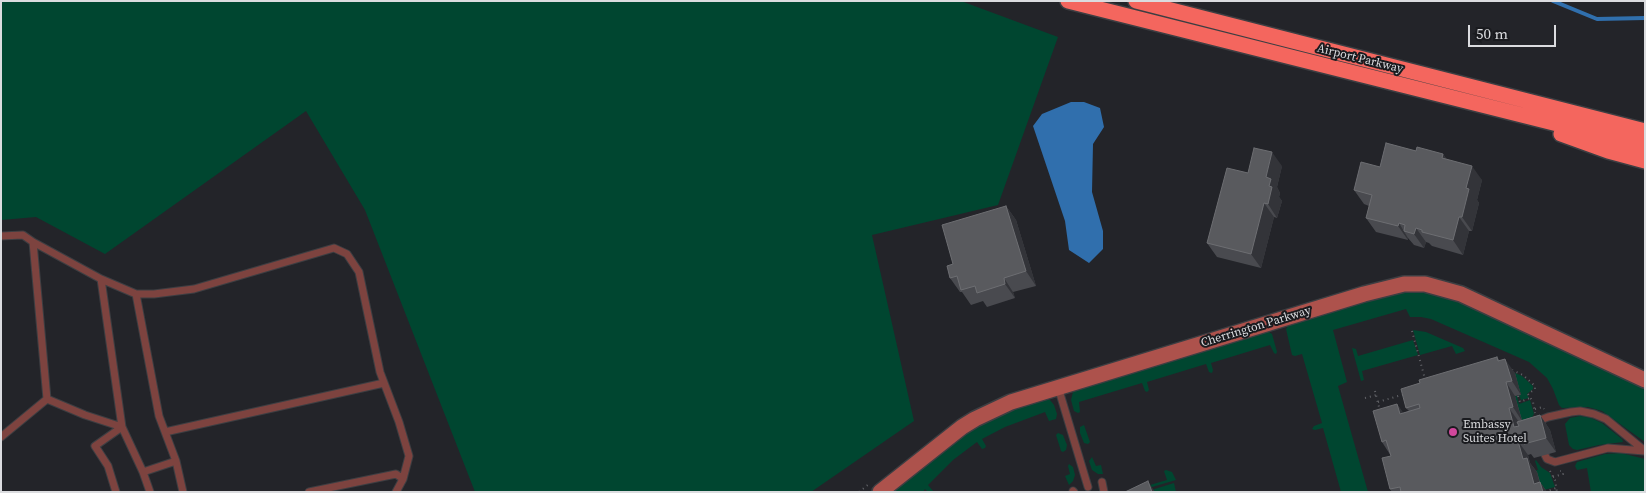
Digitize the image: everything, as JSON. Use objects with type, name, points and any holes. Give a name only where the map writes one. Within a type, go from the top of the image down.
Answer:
[{"type":"highway","name":"Airport Parkway","points":[[1068,1],[1645,146]]},
{"type":"highway","name":"Airport Parkway","points":[[1136,1],[1645,131]]},
{"type":"highway","points":[[1262,34],[1645,121]]},
{"type":"highway","points":[[1482,105],[1608,151],[1645,162]]},
{"type":"street","name":"Cherrington Parkway","points":[[880,492],[950,436],[975,419],[1011,402],[1393,286],[1415,284],[1435,286],[1461,294],[1645,380]]},
{"type":"lane","points":[[1,236],[23,235],[101,279],[136,294],[154,294],[194,289],[334,248],[347,254],[358,272],[380,372],[399,422],[409,456],[403,479],[396,492]]},
{"type":"lane","points":[[33,242],[47,399]]},
{"type":"lane","points":[[101,279],[122,427],[150,492]]},
{"type":"lane","points":[[136,294],[159,416],[176,461],[184,492]]},
{"type":"lane","points":[[165,432],[384,383]]},
{"type":"lane","points":[[1058,387],[1088,486]]},
{"type":"lane","points":[[47,399],[85,415],[122,427]]},
{"type":"lane","points":[[1,437],[47,399]]},
{"type":"lane","points":[[1538,433],[1538,428],[1543,419],[1571,412],[1587,412],[1606,419],[1645,451]]},
{"type":"lane","points":[[116,492],[108,466],[95,446],[122,427]]},
{"type":"lane","points":[[1545,455],[1547,459],[1555,462],[1608,448],[1645,451]]},
{"type":"lane","points":[[143,472],[176,461]]},
{"type":"lane","points":[[309,492],[396,474],[403,479]]},
{"type":"lane","points":[[1102,482],[1104,492]]},
{"type":"path","points":[[1412,331],[1426,382]]},
{"type":"path","points":[[1510,369],[1523,375],[1535,386],[1535,389],[1528,394],[1536,414]]},
{"type":"path","points":[[1375,391],[1382,416]]},
{"type":"path","points":[[1378,402],[1405,394]]},
{"type":"path","points":[[1365,398],[1376,395]]},
{"type":"path","points":[[1518,396],[1520,402],[1531,398]]},
{"type":"path","points":[[1550,471],[1557,492]]},
{"type":"path","points":[[1545,492],[1556,488]]},
{"type":"green space","points":[[1,1],[961,1],[1058,37],[998,205],[872,235],[914,421],[811,492],[475,492],[365,210],[306,111],[105,254],[36,217],[1,220]]},
{"type":"green space","points":[[1413,290],[1443,294],[1645,387],[1645,442],[1602,411],[1588,407],[1562,408],[1547,378],[1529,362],[1431,319],[1410,317],[1406,309],[1333,330],[1347,382],[1338,386],[1368,492],[1341,492],[1323,428],[1312,429],[1314,426],[1322,423],[1302,354],[1292,355],[1286,329],[1289,324],[1393,292]]},
{"type":"green space","points":[[1413,330],[1426,332],[1463,348],[1465,351],[1456,354],[1452,346],[1420,355]]},
{"type":"green space","points":[[1264,331],[1272,334],[1276,354],[1270,345],[1211,363],[1212,373],[1209,372],[1206,364],[1147,382],[1149,390],[1147,392],[1142,383],[1079,402],[1080,412],[1074,411],[1071,400],[1073,392],[1077,388]]},
{"type":"green space","points":[[1413,340],[1418,355],[1362,371],[1364,380],[1361,381],[1352,348],[1356,349],[1358,356]]},
{"type":"green space","points":[[1504,368],[1522,376],[1533,386],[1533,389],[1527,394],[1529,398],[1521,400],[1519,395],[1521,394]]},
{"type":"green space","points":[[1515,396],[1517,396],[1519,404],[1530,400],[1534,414],[1524,441]]},
{"type":"green space","points":[[1043,399],[1050,400],[1054,405],[1057,414],[1056,419],[1049,421],[1045,412],[1005,427],[982,439],[986,446],[985,448],[982,449],[977,442],[953,460],[928,485],[934,492],[928,492],[925,489],[923,492],[892,492],[966,432],[1007,410]]},
{"type":"green space","points":[[1580,416],[1602,423],[1622,439],[1623,442],[1577,450],[1573,449],[1569,445],[1565,424],[1570,418]]},
{"type":"green space","points":[[1084,425],[1090,442],[1088,444],[1084,443],[1080,433],[1080,427]]},
{"type":"green space","points":[[1058,433],[1063,435],[1067,445],[1066,450],[1063,452],[1056,435]]},
{"type":"green space","points":[[1621,453],[1645,459],[1645,492],[1591,492],[1587,468],[1577,470],[1575,466],[1577,462],[1605,454]]},
{"type":"green space","points":[[1092,457],[1096,466],[1101,465],[1103,474],[1098,474],[1092,470],[1089,461]]},
{"type":"green space","points":[[1536,460],[1541,467],[1550,473],[1555,487],[1542,492],[1537,473],[1533,471],[1538,470]]},
{"type":"green space","points":[[1069,464],[1073,467],[1075,475],[1069,485],[1065,476],[1070,474]]},
{"type":"green space","points":[[1164,471],[1172,472],[1176,480],[1135,492],[1126,492],[1167,480]]},
{"type":"green space","points":[[1174,483],[1176,492],[1145,492]]},
{"type":"water","points":[[1071,102],[1084,102],[1100,108],[1104,127],[1093,144],[1092,192],[1103,231],[1103,249],[1089,263],[1069,250],[1065,221],[1033,126],[1042,114]]},
{"type":"building","points":[[1386,143],[1416,151],[1417,147],[1443,154],[1442,158],[1472,166],[1466,188],[1469,189],[1462,217],[1459,217],[1453,240],[1422,232],[1422,230],[1416,228],[1414,234],[1404,231],[1405,225],[1399,223],[1398,226],[1366,218],[1372,195],[1354,190],[1361,162],[1380,167]]},
{"type":"building","points":[[1254,148],[1272,152],[1266,177],[1271,179],[1269,186],[1272,187],[1268,204],[1264,203],[1251,254],[1207,243],[1227,168],[1248,173]]},
{"type":"building","points":[[1006,206],[1026,271],[1004,278],[1005,284],[977,293],[975,286],[961,290],[957,276],[950,278],[947,266],[953,264],[942,225]]},
{"type":"building","name":"Embassy Suites Hotel","points":[[1497,357],[1498,361],[1505,359],[1512,381],[1506,382],[1513,407],[1509,408],[1514,427],[1519,426],[1517,422],[1540,415],[1546,438],[1524,444],[1523,440],[1518,441],[1523,459],[1527,458],[1534,484],[1540,482],[1543,492],[1401,492],[1400,487],[1390,489],[1382,458],[1391,456],[1386,440],[1382,442],[1373,411],[1397,404],[1400,414],[1420,408],[1419,404],[1406,408],[1401,389],[1420,383],[1419,380]]},
{"type":"building","points":[[1148,481],[1152,492],[1125,492]]},
{"type":"waterway","points":[[1553,1],[1597,19],[1645,18]]},
{"type":"place","name":"Embassy Suites Hotel","points":[[1453,432]]}]
